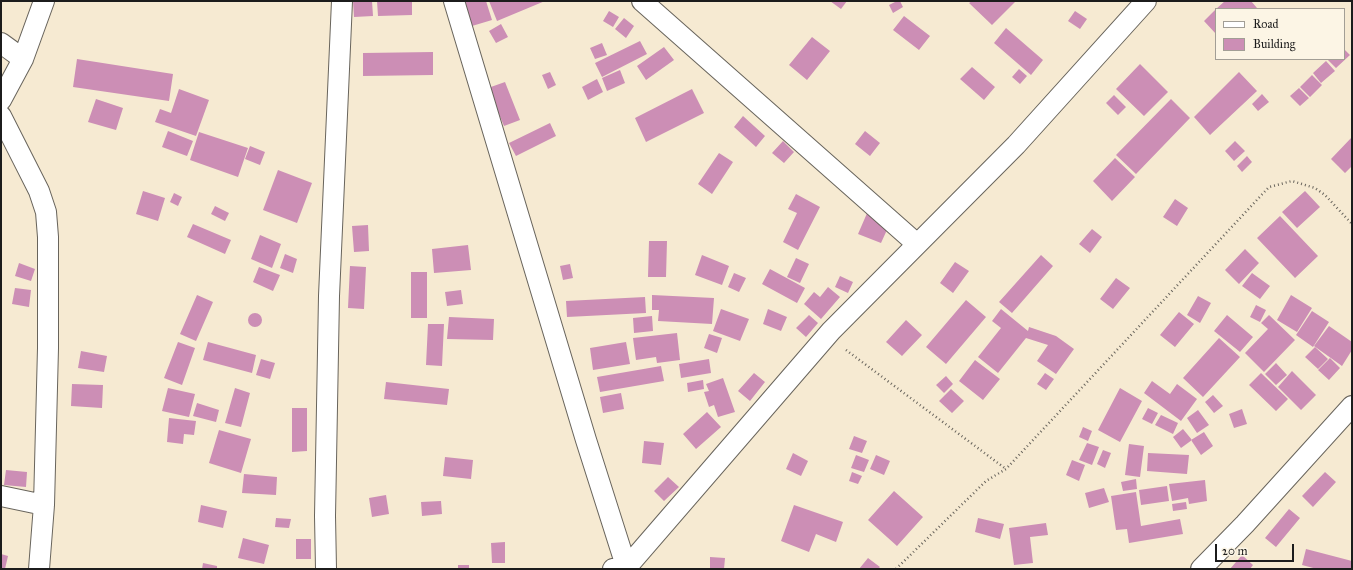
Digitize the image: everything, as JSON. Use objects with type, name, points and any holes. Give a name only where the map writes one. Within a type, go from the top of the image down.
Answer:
[{"type":"street","points":[[1,100],[23,60],[44,1]]},
{"type":"street","points":[[326,569],[325,516],[329,296],[342,1]]},
{"type":"street","points":[[454,1],[623,568]]},
{"type":"street","points":[[642,1],[917,244]]},
{"type":"street","points":[[623,568],[831,331],[1016,145],[1139,3]]},
{"type":"street","points":[[1,43],[23,60]]},
{"type":"street","points":[[1,116],[39,192],[46,212],[48,237],[48,348],[44,505],[39,569]]},
{"type":"street","points":[[1201,569],[1348,418]]},
{"type":"street","points":[[1,496],[44,505]]},
{"type":"path","points":[[896,569],[986,481],[1006,469],[1269,187],[1292,181],[1315,188],[1325,195],[1352,224]]},
{"type":"path","points":[[831,331],[843,348],[1006,469]]},
{"type":"building","points":[[353,1],[372,1],[373,16],[354,17]]},
{"type":"building","points":[[377,1],[412,1],[412,15],[378,16]]},
{"type":"building","points":[[464,1],[486,1],[492,20],[472,26]]},
{"type":"building","points":[[489,1],[545,1],[497,21]]},
{"type":"building","points":[[830,1],[847,1],[841,9]]},
{"type":"building","points":[[900,1],[903,7],[893,13],[889,5]]},
{"type":"building","points":[[972,1],[1016,1],[992,25],[969,3]]},
{"type":"building","points":[[1225,1],[1251,1],[1257,8],[1217,8]]},
{"type":"building","points":[[1215,10],[1215,33],[1204,21]]},
{"type":"building","points":[[609,11],[619,17],[613,27],[603,21]]},
{"type":"building","points":[[1075,11],[1087,19],[1080,29],[1068,21]]},
{"type":"building","points":[[904,16],[930,36],[919,50],[893,30]]},
{"type":"building","points":[[624,18],[634,26],[626,38],[615,29]]},
{"type":"building","points":[[501,24],[508,37],[496,43],[489,31]]},
{"type":"building","points":[[1006,28],[1043,60],[1031,75],[994,43]]},
{"type":"building","points":[[812,37],[830,51],[807,80],[789,65]]},
{"type":"building","points":[[640,41],[647,54],[602,77],[595,63]]},
{"type":"building","points":[[602,43],[607,55],[595,59],[590,48]]},
{"type":"building","points":[[664,47],[674,60],[646,80],[637,66]]},
{"type":"building","points":[[1345,50],[1350,55],[1345,60]]},
{"type":"building","points":[[433,52],[433,75],[363,76],[363,53]]},
{"type":"building","points":[[77,59],[173,74],[169,101],[73,87]]},
{"type":"building","points":[[1328,60],[1345,60],[1336,68]]},
{"type":"building","points":[[1326,61],[1335,71],[1321,83],[1313,73]]},
{"type":"building","points":[[1140,64],[1168,92],[1144,116],[1116,89]]},
{"type":"building","points":[[972,67],[995,87],[984,100],[960,79]]},
{"type":"building","points":[[1019,69],[1027,76],[1020,84],[1012,77]]},
{"type":"building","points":[[620,70],[625,83],[607,91],[602,78]]},
{"type":"building","points":[[550,72],[556,85],[548,89],[542,75]]},
{"type":"building","points":[[1239,72],[1257,91],[1210,135],[1194,117]]},
{"type":"building","points":[[1312,75],[1322,85],[1310,97],[1300,87]]},
{"type":"building","points":[[597,79],[603,92],[588,100],[582,87]]},
{"type":"building","points":[[505,82],[520,120],[504,126],[488,88]]},
{"type":"building","points":[[1299,88],[1309,98],[1300,106],[1290,96]]},
{"type":"building","points":[[179,89],[209,100],[196,136],[155,122],[160,109],[171,113]]},
{"type":"building","points":[[692,89],[704,113],[646,142],[635,118]]},
{"type":"building","points":[[1262,94],[1269,102],[1258,111],[1252,104]]},
{"type":"building","points":[[1114,95],[1126,107],[1118,115],[1106,103]]},
{"type":"building","points":[[96,99],[123,108],[116,130],[88,122]]},
{"type":"building","points":[[1171,99],[1190,118],[1136,174],[1116,155]]},
{"type":"building","points":[[743,116],[765,136],[756,147],[734,127]]},
{"type":"building","points":[[550,123],[556,136],[516,156],[509,143]]},
{"type":"building","points":[[168,131],[193,141],[187,156],[162,147]]},
{"type":"building","points":[[865,131],[880,143],[870,156],[855,144]]},
{"type":"building","points":[[199,132],[248,148],[238,177],[190,160]]},
{"type":"building","points":[[1352,137],[1352,166],[1345,173],[1331,159]]},
{"type":"building","points":[[783,141],[794,152],[784,163],[772,153]]},
{"type":"building","points":[[1235,141],[1245,151],[1234,161],[1225,151]]},
{"type":"building","points":[[250,146],[265,152],[260,165],[245,159]]},
{"type":"building","points":[[719,153],[733,162],[712,194],[698,184]]},
{"type":"building","points":[[1247,156],[1252,162],[1242,172],[1237,166]]},
{"type":"building","points":[[1115,158],[1135,177],[1112,201],[1093,181]]},
{"type":"building","points":[[278,170],[312,183],[297,223],[263,210]]},
{"type":"building","points":[[143,191],[165,198],[158,221],[136,214]]},
{"type":"building","points":[[1305,191],[1320,207],[1297,228],[1282,212]]},
{"type":"building","points":[[174,193],[182,197],[178,206],[170,202]]},
{"type":"building","points":[[796,194],[820,207],[798,250],[783,242],[797,213],[788,209]]},
{"type":"building","points":[[1175,199],[1188,208],[1177,226],[1163,217]]},
{"type":"building","points":[[215,206],[229,213],[225,221],[211,214]]},
{"type":"building","points":[[868,211],[891,221],[881,243],[858,234]]},
{"type":"building","points":[[1280,216],[1318,256],[1295,278],[1257,238]]},
{"type":"building","points":[[193,224],[231,240],[225,254],[187,237]]},
{"type":"building","points":[[368,225],[369,251],[354,252],[352,226]]},
{"type":"building","points":[[1092,229],[1102,237],[1090,253],[1079,244]]},
{"type":"building","points":[[260,235],[281,244],[272,268],[251,259]]},
{"type":"building","points":[[649,241],[667,241],[666,277],[648,277]]},
{"type":"building","points":[[468,245],[471,270],[434,273],[432,249]]},
{"type":"building","points":[[1245,249],[1259,263],[1239,284],[1225,270]]},
{"type":"building","points":[[285,254],[297,259],[293,273],[280,268]]},
{"type":"building","points":[[702,255],[729,266],[722,285],[695,275]]},
{"type":"building","points":[[1041,255],[1053,266],[1012,313],[999,302]]},
{"type":"building","points":[[796,258],[809,264],[800,283],[787,277]]},
{"type":"building","points":[[955,262],[969,271],[953,293],[940,283]]},
{"type":"building","points":[[19,263],[35,269],[31,281],[15,276]]},
{"type":"building","points":[[570,264],[573,278],[563,280],[560,266]]},
{"type":"building","points":[[350,266],[366,267],[364,309],[348,308]]},
{"type":"building","points":[[259,267],[280,275],[273,291],[253,282]]},
{"type":"building","points":[[770,269],[805,288],[797,303],[762,284]]},
{"type":"building","points":[[411,272],[427,272],[427,318],[411,318]]},
{"type":"building","points":[[734,273],[746,278],[739,292],[728,287]]},
{"type":"building","points":[[1252,273],[1270,286],[1260,299],[1242,286]]},
{"type":"building","points":[[840,276],[853,282],[848,293],[835,287]]},
{"type":"building","points":[[1116,278],[1130,288],[1113,309],[1100,299]]},
{"type":"building","points":[[828,287],[840,297],[821,319],[804,304],[814,292],[820,297]]},
{"type":"building","points":[[15,288],[31,290],[29,307],[12,304]]},
{"type":"building","points":[[461,290],[463,304],[447,306],[445,292]]},
{"type":"building","points":[[197,295],[213,302],[196,341],[180,334]]},
{"type":"building","points":[[652,295],[714,298],[712,324],[658,321],[659,310],[652,310]]},
{"type":"building","points":[[1291,295],[1312,308],[1297,332],[1277,320]]},
{"type":"building","points":[[1198,296],[1211,303],[1200,323],[1187,315]]},
{"type":"building","points":[[645,297],[646,313],[567,317],[566,301]]},
{"type":"building","points":[[966,300],[986,317],[946,364],[926,347]]},
{"type":"building","points":[[1256,305],[1266,310],[1260,322],[1250,317]]},
{"type":"building","points":[[721,309],[749,319],[740,341],[713,331]]},
{"type":"building","points":[[768,309],[787,317],[781,331],[763,324]]},
{"type":"building","points":[[1001,309],[1028,331],[1029,327],[1056,336],[1074,349],[1056,374],[1037,361],[1048,345],[1026,338],[998,373],[978,357],[1001,328],[992,321]]},
{"type":"building","points":[[1312,311],[1329,322],[1313,347],[1296,335]]},
{"type":"building","points":[[1179,312],[1194,324],[1175,347],[1160,335]]},
{"type":"building","points":[[255,313],[260,315],[262,320],[260,325],[255,327],[250,325],[248,320],[250,315]]},
{"type":"building","points":[[809,315],[818,323],[806,337],[796,328]]},
{"type":"building","points":[[1227,315],[1253,337],[1240,352],[1214,331]]},
{"type":"building","points":[[1269,315],[1295,340],[1264,372],[1245,353],[1268,329],[1261,323]]},
{"type":"building","points":[[652,316],[653,331],[634,333],[633,318]]},
{"type":"building","points":[[449,317],[494,319],[493,340],[447,339]]},
{"type":"building","points":[[906,320],[922,335],[902,356],[886,342]]},
{"type":"building","points":[[428,324],[444,324],[442,366],[426,365]]},
{"type":"building","points":[[1329,326],[1352,342],[1352,350],[1342,366],[1314,346]]},
{"type":"building","points":[[677,333],[680,360],[657,363],[656,357],[636,360],[633,338]]},
{"type":"building","points":[[709,334],[722,338],[717,353],[704,348]]},
{"type":"building","points":[[1219,338],[1240,357],[1203,397],[1183,378]]},
{"type":"building","points":[[178,342],[195,348],[182,385],[164,378]]},
{"type":"building","points":[[208,342],[256,355],[252,373],[203,360]]},
{"type":"building","points":[[626,342],[630,364],[593,370],[590,348]]},
{"type":"building","points":[[1315,347],[1328,359],[1318,369],[1305,357]]},
{"type":"building","points":[[81,351],[107,356],[104,372],[78,368]]},
{"type":"building","points":[[1330,358],[1340,368],[1329,380],[1318,370]]},
{"type":"building","points":[[261,359],[275,363],[270,379],[256,375]]},
{"type":"building","points":[[709,359],[711,373],[681,378],[679,364]]},
{"type":"building","points":[[975,360],[1000,379],[983,400],[959,381]]},
{"type":"building","points":[[1276,363],[1287,375],[1276,385],[1265,374]]},
{"type":"building","points":[[661,366],[664,381],[600,392],[597,377]]},
{"type":"building","points":[[1292,371],[1316,395],[1301,410],[1278,387]]},
{"type":"building","points":[[754,373],[765,382],[750,401],[738,391]]},
{"type":"building","points":[[1045,373],[1054,379],[1046,390],[1037,384]]},
{"type":"building","points":[[1261,373],[1288,399],[1276,411],[1249,385]]},
{"type":"building","points":[[946,376],[953,384],[944,393],[936,385]]},
{"type":"building","points":[[723,378],[735,412],[718,417],[714,405],[709,407],[704,392],[709,391],[706,384]]},
{"type":"building","points":[[703,380],[704,389],[688,392],[687,383]]},
{"type":"building","points":[[1152,381],[1170,394],[1177,384],[1197,399],[1181,421],[1144,393]]},
{"type":"building","points":[[386,382],[449,389],[447,405],[384,399]]},
{"type":"building","points":[[72,384],[103,385],[102,408],[71,406]]},
{"type":"building","points":[[168,388],[195,394],[189,417],[162,411]]},
{"type":"building","points":[[235,388],[250,393],[241,427],[225,423]]},
{"type":"building","points":[[1120,388],[1142,401],[1120,442],[1098,430]]},
{"type":"building","points":[[951,389],[964,401],[952,413],[939,401]]},
{"type":"building","points":[[621,393],[624,409],[603,413],[600,397]]},
{"type":"building","points":[[1213,395],[1223,406],[1214,413],[1205,402]]},
{"type":"building","points":[[197,403],[219,410],[216,422],[193,416]]},
{"type":"building","points":[[292,408],[307,408],[307,451],[292,452]]},
{"type":"building","points":[[1148,408],[1158,413],[1152,424],[1142,419]]},
{"type":"building","points":[[1242,409],[1247,424],[1234,428],[1229,414]]},
{"type":"building","points":[[1198,410],[1209,425],[1197,433],[1187,418]]},
{"type":"building","points":[[707,412],[721,427],[696,449],[683,434]]},
{"type":"building","points":[[1161,415],[1178,423],[1173,434],[1155,425]]},
{"type":"building","points":[[169,418],[196,421],[194,435],[184,434],[183,444],[167,442]]},
{"type":"building","points":[[1083,427],[1092,431],[1088,441],[1079,437]]},
{"type":"building","points":[[1183,429],[1192,440],[1181,448],[1173,437]]},
{"type":"building","points":[[219,430],[251,439],[241,473],[209,463]]},
{"type":"building","points":[[1204,432],[1213,446],[1201,455],[1191,440]]},
{"type":"building","points":[[854,436],[867,441],[862,453],[849,449]]},
{"type":"building","points":[[644,441],[664,443],[661,465],[642,463]]},
{"type":"building","points":[[1087,443],[1099,447],[1092,465],[1079,460]]},
{"type":"building","points":[[1129,444],[1144,446],[1140,477],[1125,475]]},
{"type":"building","points":[[1103,450],[1111,453],[1105,468],[1097,464]]},
{"type":"building","points":[[793,453],[808,461],[801,476],[786,469]]},
{"type":"building","points":[[1148,453],[1189,455],[1187,474],[1147,471]]},
{"type":"building","points":[[856,455],[869,460],[864,472],[851,468]]},
{"type":"building","points":[[876,455],[890,461],[884,475],[870,469]]},
{"type":"building","points":[[445,457],[473,460],[471,479],[443,476]]},
{"type":"building","points":[[1072,460],[1085,465],[1079,481],[1066,475]]},
{"type":"building","points":[[6,470],[27,472],[26,487],[4,485]]},
{"type":"building","points":[[852,472],[862,476],[858,484],[849,481]]},
{"type":"building","points":[[1325,472],[1336,482],[1313,507],[1302,496]]},
{"type":"building","points":[[244,474],[277,477],[276,495],[242,493]]},
{"type":"building","points":[[668,477],[679,487],[664,501],[654,491]]},
{"type":"building","points":[[1136,479],[1137,489],[1123,491],[1121,482]]},
{"type":"building","points":[[1205,480],[1207,501],[1189,504],[1188,498],[1172,501],[1169,484]]},
{"type":"building","points":[[1167,486],[1169,501],[1141,505],[1139,490]]},
{"type":"building","points":[[1104,488],[1109,502],[1089,508],[1085,493]]},
{"type":"building","points":[[894,491],[923,517],[897,546],[868,520]]},
{"type":"building","points":[[1136,492],[1141,526],[1180,519],[1183,534],[1129,543],[1127,529],[1116,530],[1111,496]]},
{"type":"building","points":[[386,495],[389,514],[372,517],[369,498]]},
{"type":"building","points":[[441,501],[442,514],[422,516],[421,502]]},
{"type":"building","points":[[1186,502],[1187,509],[1173,511],[1172,504]]},
{"type":"building","points":[[201,505],[227,511],[223,528],[198,522]]},
{"type":"building","points":[[794,505],[843,522],[836,542],[816,534],[809,552],[781,541]]},
{"type":"building","points":[[1289,509],[1300,518],[1276,547],[1265,538]]},
{"type":"building","points":[[276,518],[291,519],[289,528],[275,527]]},
{"type":"building","points":[[978,518],[1004,524],[1000,539],[975,532]]},
{"type":"building","points":[[1046,523],[1048,535],[1030,537],[1033,563],[1014,565],[1009,528]]},
{"type":"building","points":[[243,538],[269,545],[264,564],[238,558]]},
{"type":"building","points":[[296,539],[311,539],[311,559],[296,559]]},
{"type":"building","points":[[505,542],[505,563],[492,563],[491,543]]},
{"type":"building","points":[[1306,549],[1352,561],[1352,569],[1317,569],[1302,565]]},
{"type":"building","points":[[1,554],[8,556],[5,569],[1,569]]},
{"type":"building","points":[[1242,555],[1253,565],[1250,569],[1230,569]]},
{"type":"building","points":[[710,557],[725,558],[724,569],[710,569]]},
{"type":"building","points":[[868,558],[880,567],[878,569],[859,569]]},
{"type":"building","points":[[203,563],[217,566],[217,569],[202,569]]},
{"type":"building","points":[[458,565],[469,565],[469,569],[458,569]]}]
